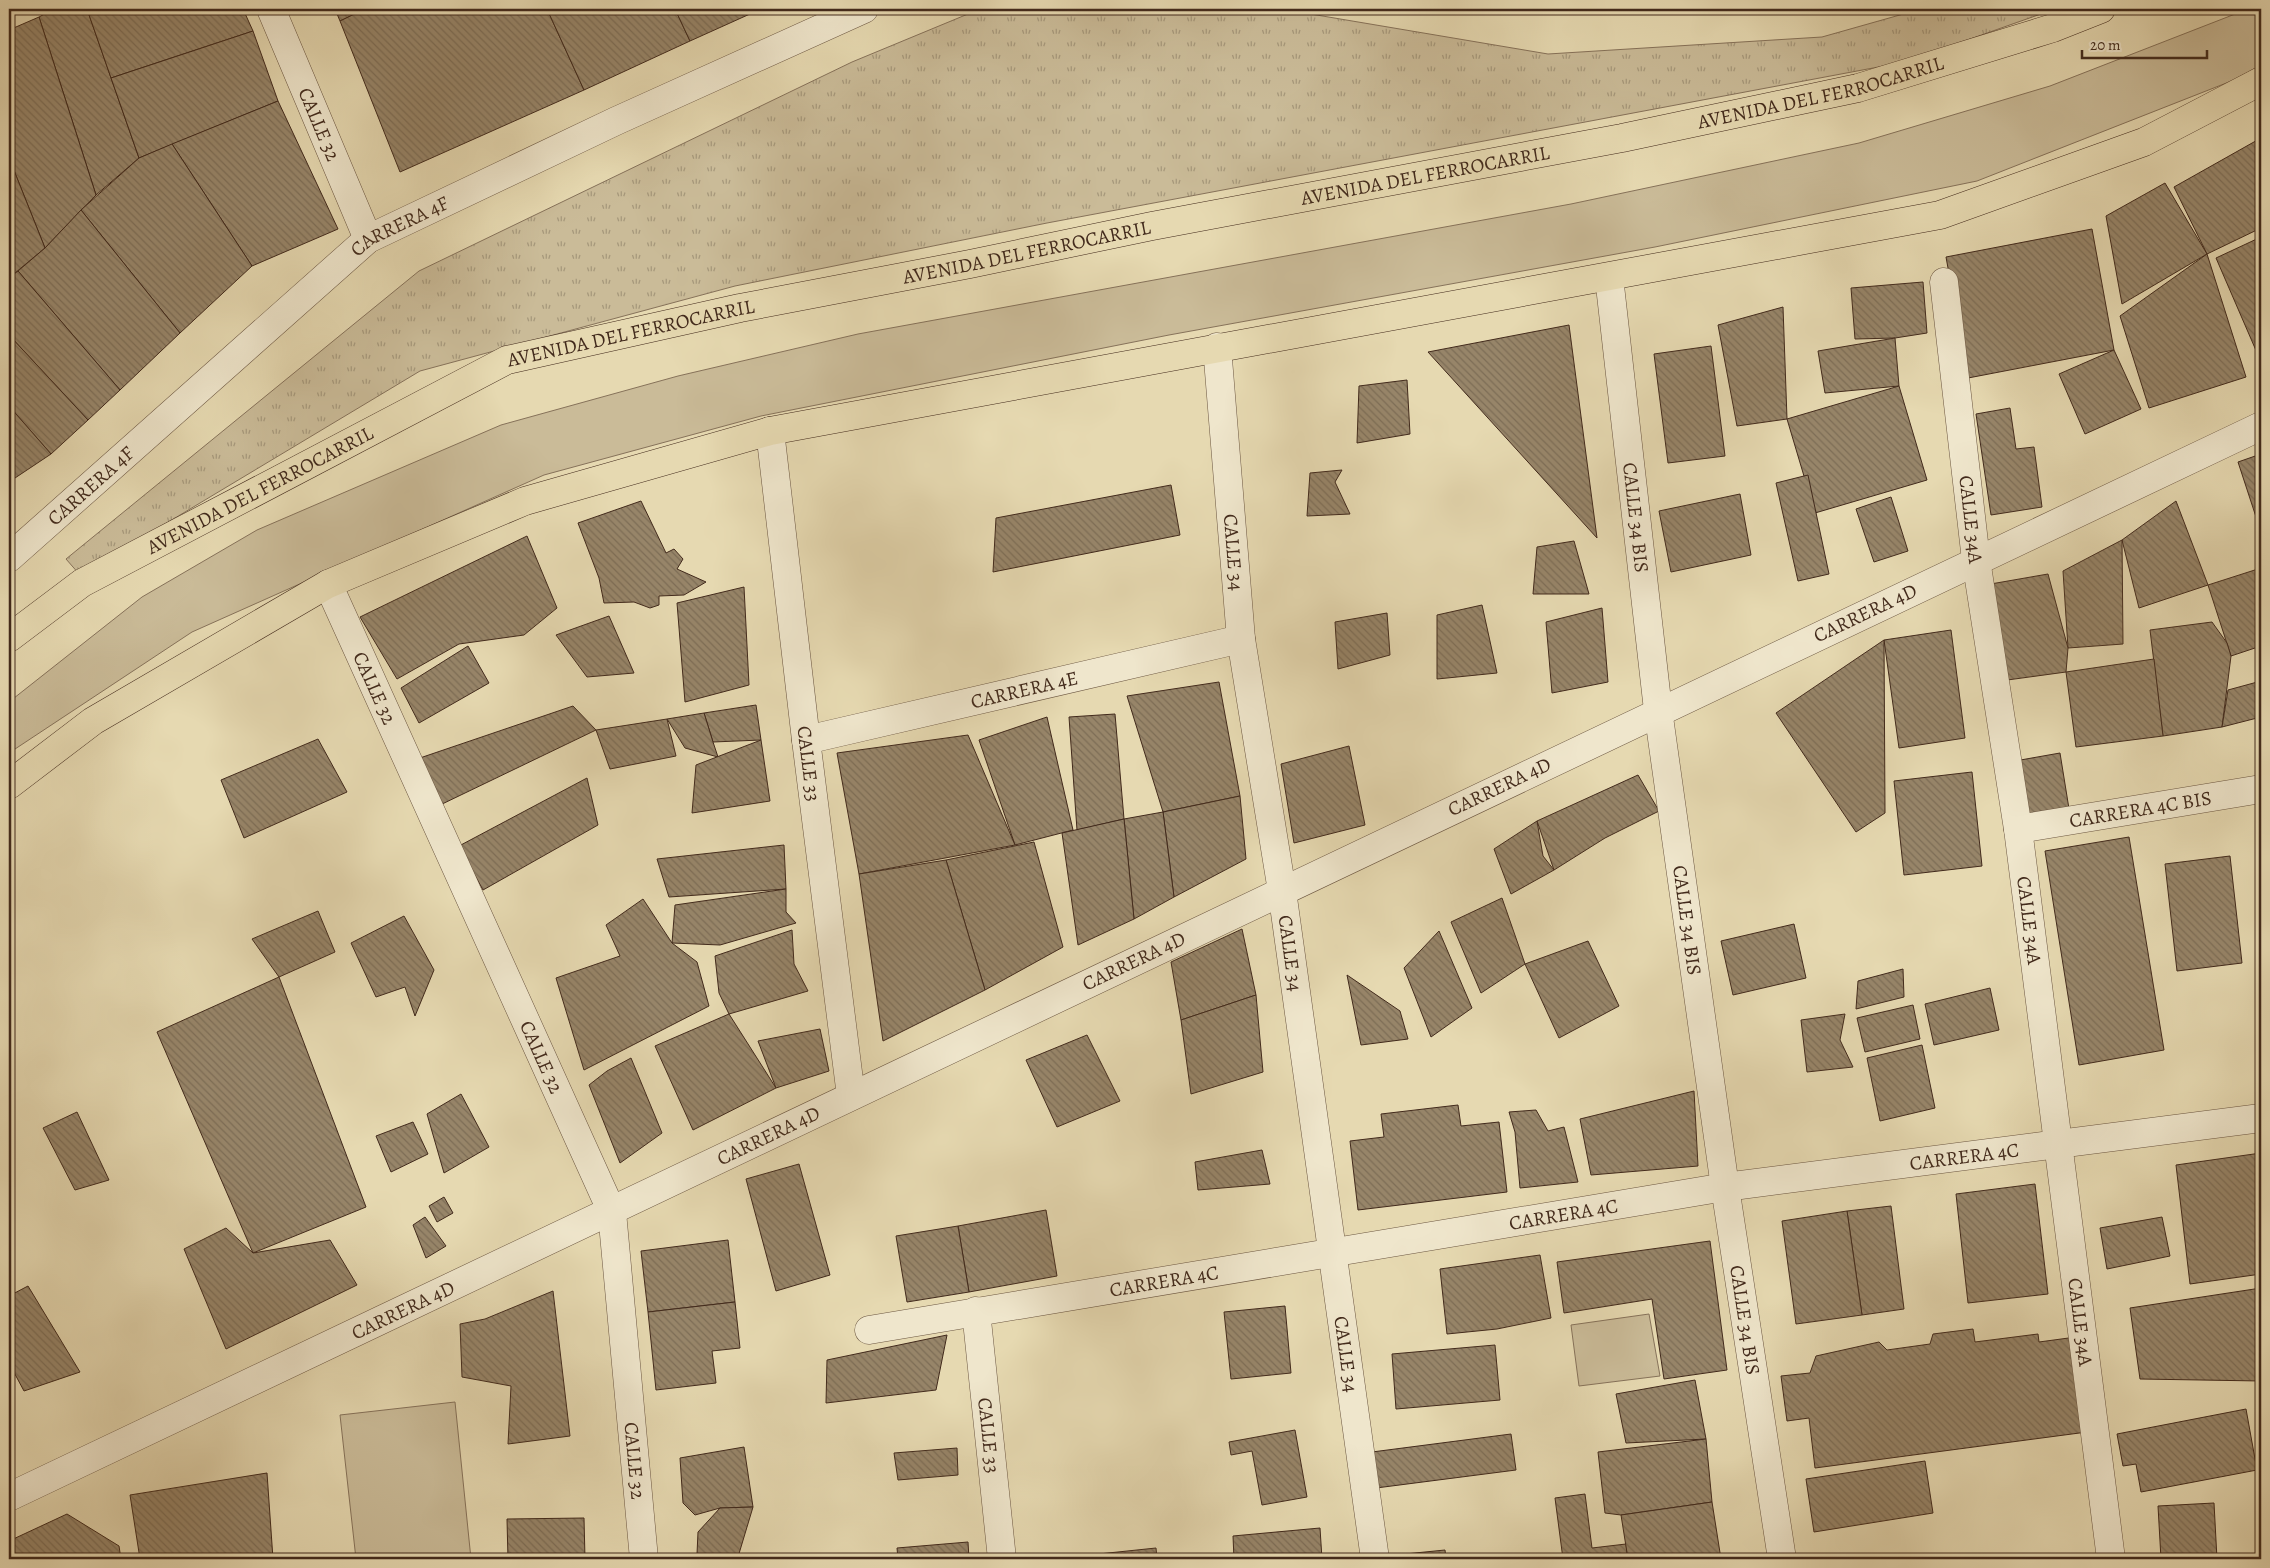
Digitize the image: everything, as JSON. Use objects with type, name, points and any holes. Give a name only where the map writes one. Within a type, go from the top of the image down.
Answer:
[{"type":"main road","name":"AVENIDA DEL FERROCARRIL","points":[[9,638],[82,583],[507,360],[740,308],[970,264],[1152,226],[1622,138],[1858,88],[2053,28],[2101,9]]},
{"type":"main road","points":[[9,785],[93,721],[328,584],[524,501],[770,431],[1940,215],[2144,142],[2261,81]]},
{"type":"street","name":"CALLE 32","points":[[270,9],[368,239]]},
{"type":"street","name":"CARRERA 4F","points":[[9,558],[368,239],[616,121],[864,9]]},
{"type":"street","name":"CALLE 34 BIS","points":[[1609,277],[1658,710],[1725,1187],[1782,1559]]},
{"type":"street","name":"CALLE 34A","points":[[1944,282],[1976,560],[2018,829],[2111,1559]]},
{"type":"street","name":"CALLE 34","points":[[1217,347],[1242,638],[1282,891],[1375,1559]]},
{"type":"street","name":"CARRERA 4D","points":[[9,1497],[612,1212],[1658,710],[2261,426]]},
{"type":"street","name":"CALLE 33","points":[[770,431],[806,740],[851,1096]]},
{"type":"street","name":"CALLE 32","points":[[328,584],[612,1212],[644,1559]]},
{"type":"street","name":"CARRERA 4E","points":[[806,740],[1242,638]]},
{"type":"street","name":"CARRERA 4C BIS","points":[[2018,829],[2261,789]]},
{"type":"street","name":"CARRERA 4C","points":[[868,1330],[1725,1187],[2261,1118]]},
{"type":"street","name":"CALLE 33","points":[[976,1311],[1002,1559]]},
{"type":"green space","points":[[980,9],[1281,9],[1548,54],[1822,37],[1921,9],[2055,9],[1905,62],[1047,223],[735,286],[420,371],[80,575],[66,559],[419,271],[852,62]]},
{"type":"green space","points":[[2248,9],[2261,9],[2261,65],[2234,80],[1977,181],[1655,247],[1169,335],[761,416],[544,475],[192,632],[9,753],[9,702],[142,597],[257,530],[501,425],[678,376],[858,334],[1571,204],[1859,143],[2050,86]]},
{"type":"green space","points":[[1649,1314],[1660,1376],[1579,1386],[1571,1325]]},
{"type":"green space","points":[[455,1402],[471,1559],[356,1559],[340,1415]]},
{"type":"building","points":[[54,9],[87,9],[139,158],[96,195],[39,17]]},
{"type":"building","points":[[87,9],[243,9],[253,31],[111,78]]},
{"type":"building","points":[[335,9],[365,9],[340,21]]},
{"type":"building","points":[[365,9],[547,9],[584,90],[400,172],[340,21]]},
{"type":"building","points":[[547,9],[675,9],[690,41],[584,90]]},
{"type":"building","points":[[675,9],[761,9],[690,41]]},
{"type":"building","points":[[39,17],[96,195],[45,248],[9,158],[9,30]]},
{"type":"building","points":[[253,31],[278,101],[139,158],[111,78]]},
{"type":"building","points":[[278,101],[338,229],[252,266],[172,144]]},
{"type":"building","points":[[2261,138],[2261,228],[2207,254],[2174,187]]},
{"type":"building","points":[[172,144],[252,266],[180,333],[81,210],[139,158]]},
{"type":"building","points":[[9,158],[45,248],[9,278]]},
{"type":"building","points":[[2165,183],[2207,254],[2122,304],[2106,216]]},
{"type":"building","points":[[81,210],[180,333],[120,390],[18,271],[45,248]]},
{"type":"building","points":[[2092,229],[2114,350],[1968,378],[1946,257]]},
{"type":"building","points":[[2261,237],[2261,362],[2216,258]]},
{"type":"building","points":[[2207,254],[2246,377],[2149,408],[2120,316]]},
{"type":"building","points":[[18,271],[120,390],[88,420],[9,335],[9,278]]},
{"type":"building","points":[[1923,282],[1927,333],[1895,338],[1855,339],[1851,288]]},
{"type":"building","points":[[1783,307],[1787,419],[1737,426],[1718,325]]},
{"type":"building","points":[[1569,325],[1597,538],[1428,352]]},
{"type":"building","points":[[9,335],[88,420],[51,454],[9,406]]},
{"type":"building","points":[[1895,338],[1899,386],[1825,393],[1818,351]]},
{"type":"building","points":[[1711,346],[1725,456],[1668,463],[1654,354]]},
{"type":"building","points":[[2114,350],[2141,409],[2085,434],[2059,374]]},
{"type":"building","points":[[1407,380],[1410,434],[1357,443],[1359,386]]},
{"type":"building","points":[[1899,386],[1927,480],[1815,513],[1787,419]]},
{"type":"building","points":[[9,406],[51,454],[9,482]]},
{"type":"building","points":[[2010,408],[2016,449],[2034,447],[2042,507],[1991,515],[1976,414]]},
{"type":"building","points":[[2261,454],[2261,522],[2258,523],[2238,462]]},
{"type":"building","points":[[1342,470],[1335,482],[1350,514],[1307,516],[1310,473]]},
{"type":"building","points":[[1808,475],[1829,574],[1798,581],[1776,483]]},
{"type":"building","points":[[1171,485],[1180,535],[993,572],[996,518]]},
{"type":"building","points":[[1740,494],[1751,555],[1671,572],[1659,511]]},
{"type":"building","points":[[1891,497],[1908,551],[1874,562],[1856,509]]},
{"type":"building","points":[[641,501],[666,553],[674,549],[683,559],[677,569],[706,582],[684,595],[659,596],[659,605],[650,608],[634,602],[604,603],[599,578],[578,523]]},
{"type":"building","points":[[2176,501],[2208,585],[2139,608],[2122,540]]},
{"type":"building","points":[[527,536],[557,608],[524,635],[459,644],[397,679],[360,617]]},
{"type":"building","points":[[2122,540],[2123,644],[2068,648],[2063,571]]},
{"type":"building","points":[[1574,541],[1589,594],[1533,594],[1537,547]]},
{"type":"building","points":[[2261,568],[2261,646],[2231,656],[2208,585]]},
{"type":"building","points":[[2048,574],[2068,648],[2066,672],[2000,681],[1985,585]]},
{"type":"building","points":[[744,587],[749,685],[685,702],[677,603]]},
{"type":"building","points":[[1482,605],[1497,673],[1437,679],[1437,615]]},
{"type":"building","points":[[1602,608],[1608,682],[1552,693],[1546,622]]},
{"type":"building","points":[[1387,613],[1390,655],[1338,669],[1335,622]]},
{"type":"building","points":[[609,616],[634,673],[587,677],[556,635]]},
{"type":"building","points":[[2212,622],[2227,643],[2231,656],[2222,727],[2163,736],[2150,630]]},
{"type":"building","points":[[1951,630],[1965,738],[1899,748],[1884,640]]},
{"type":"building","points":[[1884,640],[1885,813],[1856,832],[1776,713]]},
{"type":"building","points":[[468,646],[489,683],[419,723],[401,688]]},
{"type":"building","points":[[2154,659],[2163,736],[2076,747],[2066,672]]},
{"type":"building","points":[[2261,681],[2261,717],[2222,727],[2228,690]]},
{"type":"building","points":[[1219,682],[1240,796],[1163,812],[1127,696]]},
{"type":"building","points":[[756,705],[761,740],[713,742],[704,713]]},
{"type":"building","points":[[573,706],[596,730],[438,806],[414,760]]},
{"type":"building","points":[[704,713],[718,757],[685,748],[667,719]]},
{"type":"building","points":[[1115,714],[1124,819],[1077,830],[1069,717]]},
{"type":"building","points":[[1047,717],[1073,830],[1015,845],[979,740]]},
{"type":"building","points":[[667,719],[676,756],[610,769],[596,730]]},
{"type":"building","points":[[968,735],[1015,845],[859,874],[837,753]]},
{"type":"building","points":[[318,739],[347,792],[244,838],[221,780]]},
{"type":"building","points":[[761,740],[770,801],[692,813],[696,765]]},
{"type":"building","points":[[1349,746],[1365,825],[1294,843],[1281,764]]},
{"type":"building","points":[[2060,753],[2070,815],[2025,823],[2015,761]]},
{"type":"building","points":[[1972,772],[1982,866],[1904,875],[1894,781]]},
{"type":"building","points":[[1638,775],[1659,811],[1605,838],[1554,870],[1537,821]]},
{"type":"building","points":[[587,778],[598,825],[483,890],[459,846]]},
{"type":"building","points":[[1240,796],[1246,859],[1174,897],[1163,812]]},
{"type":"building","points":[[1163,812],[1174,897],[1134,919],[1124,819]]},
{"type":"building","points":[[1124,819],[1134,919],[1078,945],[1062,833]]},
{"type":"building","points":[[1537,821],[1543,856],[1554,870],[1511,894],[1494,849]]},
{"type":"building","points":[[2129,837],[2164,1050],[2079,1065],[2045,851]]},
{"type":"building","points":[[1034,842],[1063,947],[985,990],[946,860]]},
{"type":"building","points":[[784,845],[786,889],[669,897],[657,859]]},
{"type":"building","points":[[2230,856],[2242,963],[2177,971],[2165,864]]},
{"type":"building","points":[[946,860],[985,990],[883,1041],[859,874]]},
{"type":"building","points":[[786,889],[786,912],[796,923],[720,945],[672,943],[675,905]]},
{"type":"building","points":[[1502,898],[1525,964],[1481,993],[1451,922]]},
{"type":"building","points":[[643,899],[672,943],[697,962],[709,1006],[584,1070],[556,978],[620,956],[606,925]]},
{"type":"building","points":[[318,911],[335,952],[279,977],[252,939]]},
{"type":"building","points":[[404,916],[434,970],[415,1016],[405,987],[376,997],[351,943]]},
{"type":"building","points":[[1794,924],[1806,978],[1733,995],[1721,941]]},
{"type":"building","points":[[1242,929],[1256,995],[1181,1020],[1171,962]]},
{"type":"building","points":[[792,930],[794,964],[808,991],[729,1014],[719,993],[715,956]]},
{"type":"building","points":[[1439,931],[1472,1008],[1431,1037],[1404,968]]},
{"type":"building","points":[[1588,941],[1619,1006],[1559,1038],[1525,964]]},
{"type":"building","points":[[1903,969],[1904,997],[1856,1009],[1858,981]]},
{"type":"building","points":[[1347,975],[1400,1011],[1408,1039],[1361,1045]]},
{"type":"building","points":[[279,977],[366,1207],[253,1253],[157,1032]]},
{"type":"building","points":[[1990,988],[1999,1030],[1934,1045],[1925,1004]]},
{"type":"building","points":[[1256,995],[1263,1072],[1191,1094],[1181,1020]]},
{"type":"building","points":[[1913,1005],[1920,1039],[1865,1052],[1857,1018]]},
{"type":"building","points":[[729,1014],[776,1088],[693,1130],[655,1046]]},
{"type":"building","points":[[1845,1014],[1840,1040],[1853,1067],[1807,1072],[1801,1020]]},
{"type":"building","points":[[820,1029],[829,1071],[776,1088],[758,1041]]},
{"type":"building","points":[[1087,1035],[1120,1101],[1057,1127],[1026,1060]]},
{"type":"building","points":[[1922,1045],[1935,1108],[1880,1121],[1867,1058]]},
{"type":"building","points":[[631,1058],[662,1133],[620,1163],[589,1085],[607,1071]]},
{"type":"building","points":[[1694,1091],[1698,1166],[1591,1175],[1580,1119]]},
{"type":"building","points":[[461,1094],[489,1147],[444,1173],[427,1114]]},
{"type":"building","points":[[1458,1105],[1461,1126],[1499,1122],[1507,1192],[1358,1210],[1350,1141],[1384,1137],[1381,1114]]},
{"type":"building","points":[[1536,1110],[1548,1131],[1564,1127],[1578,1182],[1520,1188],[1515,1132],[1509,1112]]},
{"type":"building","points":[[77,1112],[109,1180],[75,1190],[43,1128]]},
{"type":"building","points":[[413,1122],[428,1154],[391,1172],[376,1136]]},
{"type":"building","points":[[1262,1150],[1270,1184],[1198,1190],[1195,1162]]},
{"type":"building","points":[[2261,1153],[2261,1274],[2190,1284],[2176,1165]]},
{"type":"building","points":[[799,1164],[830,1275],[776,1291],[746,1179]]},
{"type":"building","points":[[2035,1184],[2048,1294],[1968,1303],[1956,1194]]},
{"type":"building","points":[[444,1197],[453,1213],[437,1222],[429,1206]]},
{"type":"building","points":[[1891,1206],[1904,1309],[1862,1315],[1847,1211]]},
{"type":"building","points":[[1046,1210],[1057,1276],[969,1292],[958,1226]]},
{"type":"building","points":[[1847,1211],[1862,1315],[1796,1324],[1782,1221]]},
{"type":"building","points":[[425,1217],[446,1246],[426,1258],[413,1225]]},
{"type":"building","points":[[2162,1217],[2170,1256],[2107,1269],[2100,1228]]},
{"type":"building","points":[[958,1226],[969,1292],[907,1302],[896,1236]]},
{"type":"building","points":[[226,1228],[253,1253],[330,1240],[357,1285],[226,1349],[184,1249]]},
{"type":"building","points":[[728,1240],[735,1302],[648,1312],[641,1251]]},
{"type":"building","points":[[1710,1241],[1727,1370],[1664,1379],[1652,1299],[1564,1313],[1557,1262]]},
{"type":"building","points":[[1540,1255],[1551,1318],[1497,1329],[1447,1334],[1440,1269]]},
{"type":"building","points":[[28,1286],[80,1372],[24,1391],[9,1363],[9,1296]]},
{"type":"building","points":[[2261,1288],[2261,1381],[2140,1379],[2130,1308]]},
{"type":"building","points":[[553,1291],[570,1436],[508,1444],[511,1386],[462,1377],[460,1324],[485,1319]]},
{"type":"building","points":[[735,1302],[740,1348],[712,1351],[716,1383],[656,1390],[648,1312]]},
{"type":"building","points":[[1285,1306],[1291,1373],[1231,1379],[1224,1312]]},
{"type":"building","points":[[1973,1329],[1975,1342],[2038,1334],[2039,1342],[2076,1337],[2087,1432],[1815,1468],[1809,1418],[1787,1421],[1781,1376],[1810,1373],[1816,1356],[1879,1342],[1887,1350],[1930,1344],[1933,1334]]},
{"type":"building","points":[[947,1335],[936,1390],[826,1403],[827,1360]]},
{"type":"building","points":[[1495,1345],[1500,1400],[1396,1409],[1392,1354]]},
{"type":"building","points":[[1695,1380],[1706,1439],[1626,1443],[1616,1394]]},
{"type":"building","points":[[2246,1409],[2257,1470],[2141,1492],[2136,1464],[2123,1466],[2117,1434]]},
{"type":"building","points":[[1295,1430],[1307,1497],[1262,1505],[1252,1451],[1231,1455],[1229,1442]]},
{"type":"building","points":[[1511,1434],[1516,1470],[1376,1488],[1372,1452]]},
{"type":"building","points":[[1706,1439],[1712,1502],[1621,1515],[1605,1513],[1598,1452]]},
{"type":"building","points":[[744,1447],[753,1507],[720,1508],[695,1515],[683,1503],[680,1458]]},
{"type":"building","points":[[957,1448],[958,1475],[898,1480],[894,1453]]},
{"type":"building","points":[[1925,1461],[1933,1513],[1814,1532],[1806,1479]]},
{"type":"building","points":[[267,1473],[273,1559],[140,1559],[130,1495]]},
{"type":"building","points":[[1585,1494],[1592,1548],[1626,1544],[1628,1559],[1563,1559],[1555,1498]]},
{"type":"building","points":[[1712,1502],[1721,1559],[1628,1559],[1621,1515]]},
{"type":"building","points":[[2214,1503],[2217,1559],[2161,1559],[2158,1506]]},
{"type":"building","points":[[753,1507],[738,1557],[697,1554],[698,1532],[720,1508]]},
{"type":"building","points":[[67,1514],[119,1546],[121,1559],[9,1559],[9,1541]]},
{"type":"building","points":[[584,1518],[585,1559],[508,1559],[507,1519]]},
{"type":"building","points":[[1320,1528],[1322,1559],[1234,1559],[1233,1536]]},
{"type":"building","points":[[968,1542],[969,1559],[898,1559],[897,1548]]},
{"type":"building","points":[[1156,1548],[1157,1559],[1090,1559],[1089,1555]]},
{"type":"building","points":[[1445,1550],[1446,1559],[1395,1559],[1395,1555]]}]
